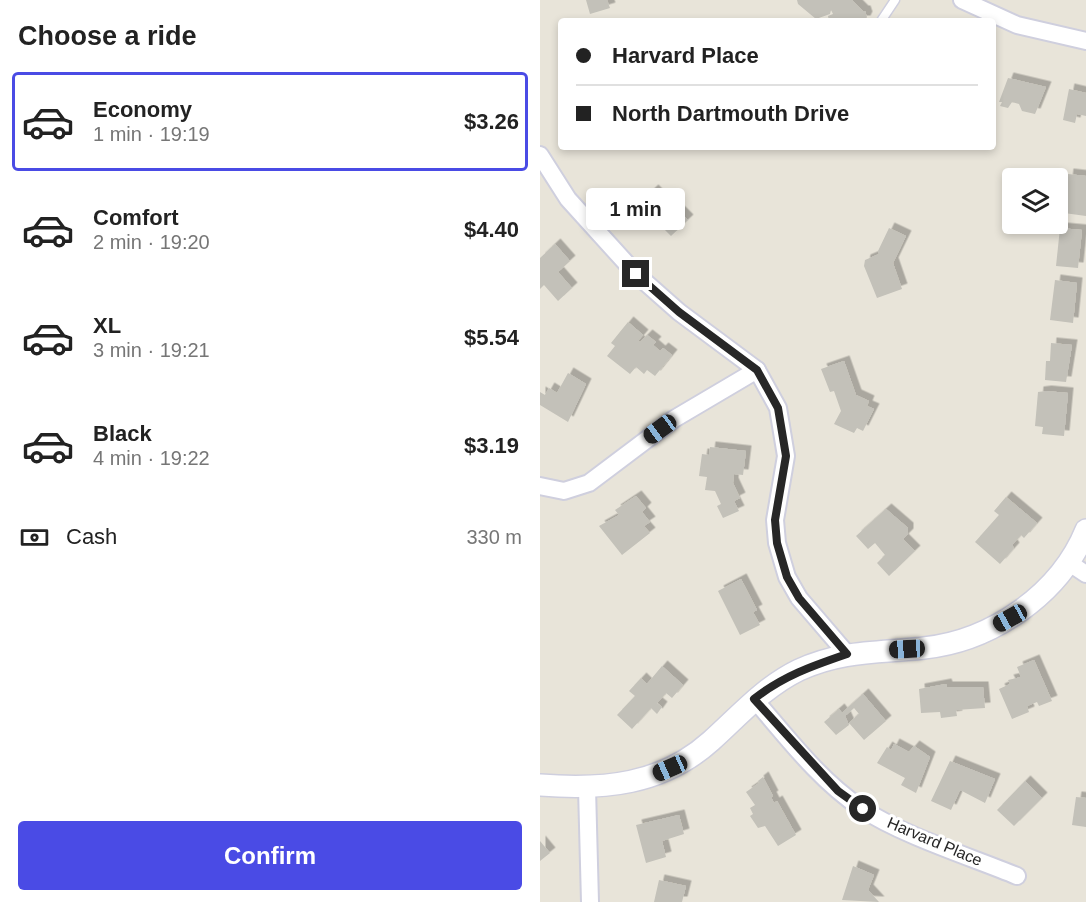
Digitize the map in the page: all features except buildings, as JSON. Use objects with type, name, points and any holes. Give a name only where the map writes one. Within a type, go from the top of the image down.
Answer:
[{"type":"street","points":[[962,0],[1017,25],[1086,41]]},
{"type":"street","points":[[540,155],[568,199],[636,274],[679,312],[757,370],[778,408],[786,456],[775,520],[780,554],[787,577],[799,598],[847,654]]},
{"type":"street","points":[[540,486],[564,491],[589,483],[674,419],[757,370]]},
{"type":"street","points":[[540,785],[587,789],[627,783],[683,762],[709,743],[754,699],[777,681],[802,669],[847,654],[924,648],[956,643],[982,633],[1032,602],[1068,562],[1086,530]]},
{"type":"street","points":[[1068,562],[1086,574]]},
{"type":"street","name":"Harvard Place","points":[[754,699],[838,791],[863,809],[899,827],[1017,876]]},
{"type":"street","points":[[587,789],[590,902]]},
{"type":"lane","points":[[883,18],[895,0]]},
{"type":"route","points":[[636,274],[679,312],[757,370],[778,408],[786,456],[775,520],[777,543],[787,577],[799,598],[847,654],[802,669],[777,681],[754,699],[797,749],[838,791],[863,809]]}]
